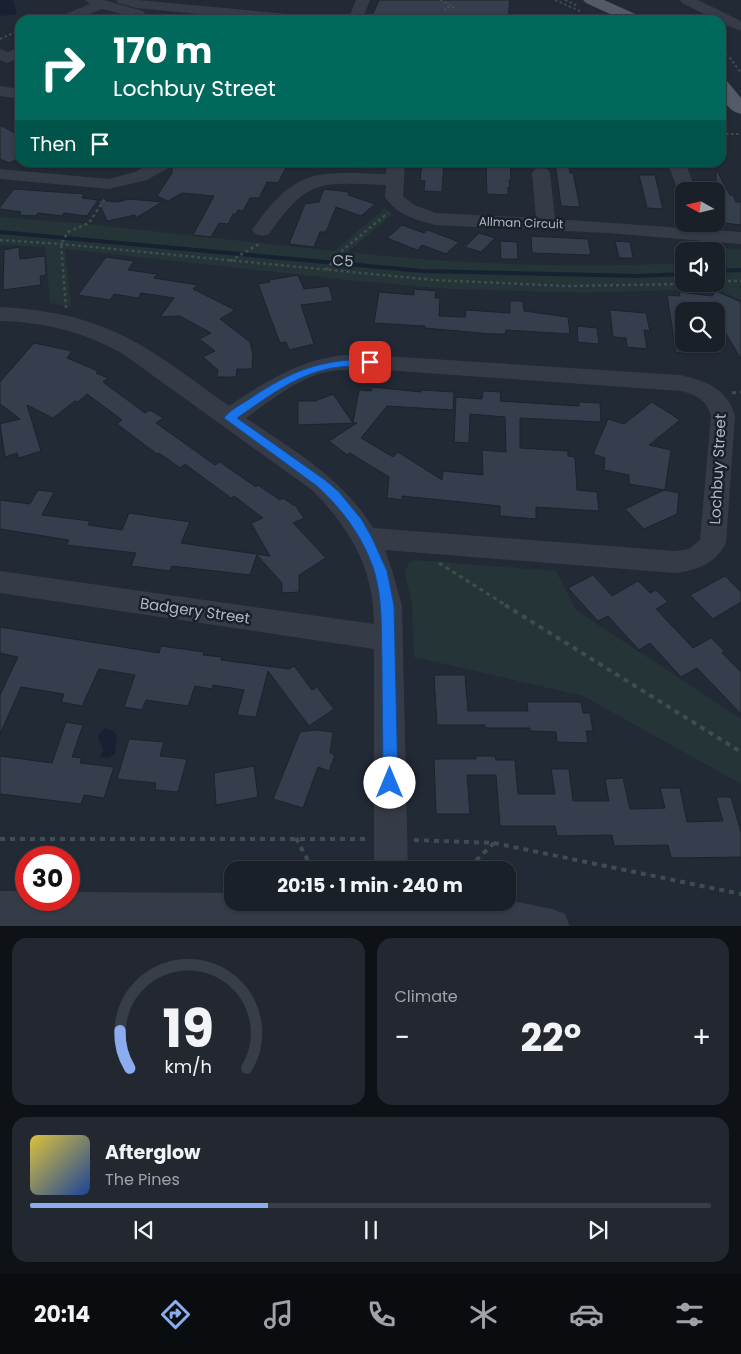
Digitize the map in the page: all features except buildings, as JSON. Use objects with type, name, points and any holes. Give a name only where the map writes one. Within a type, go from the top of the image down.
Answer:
[{"type":"main road","points":[[577,0],[611,15]]},
{"type":"main road","points":[[591,0],[625,15]]},
{"type":"main road","points":[[728,89],[741,109]]},
{"type":"street","points":[[123,0],[167,12]]},
{"type":"street","points":[[357,15],[362,0]]},
{"type":"street","points":[[687,0],[718,15]]},
{"type":"street","points":[[72,15],[97,2],[167,12],[220,15]]},
{"type":"street","points":[[726,19],[741,26]]},
{"type":"street","points":[[0,45],[15,39]]},
{"type":"street","points":[[0,54],[7,58],[15,54]]},
{"type":"street","points":[[0,91],[15,93]]},
{"type":"street","points":[[0,174],[91,184],[115,183],[141,176],[157,167]]},
{"type":"street","points":[[678,167],[684,182]]},
{"type":"street","points":[[262,230],[286,198],[301,186],[315,181],[395,171],[394,197],[402,206]]},
{"type":"street","points":[[541,173],[546,224]]},
{"type":"street","name":"Allman Circuit","points":[[402,206],[412,212],[436,219],[675,228]]},
{"type":"street","name":"Allman Circuit","points":[[707,232],[741,238]]},
{"type":"street","points":[[0,336],[5,314],[62,320],[85,326],[110,336],[321,483],[358,523],[380,571],[388,606],[392,861]]},
{"type":"street","name":"Lochbuy Street","points":[[229,418],[276,386],[306,371],[339,363],[370,362],[680,383],[695,386],[709,392],[722,406],[723,416],[713,543],[703,555],[690,561],[675,562],[366,538]]},
{"type":"street","name":"Badgery Street","points":[[0,582],[389,640]]},
{"type":"street","points":[[0,909],[51,918],[268,911]]},
{"type":"street","points":[[438,911],[499,916],[552,926]]},
{"type":"path","points":[[440,0],[454,7],[446,7],[445,11]]},
{"type":"path","points":[[555,0],[587,15]]},
{"type":"path","points":[[0,39],[15,32]]},
{"type":"path","points":[[726,55],[741,73]]},
{"type":"path","points":[[726,134],[741,134]]},
{"type":"path","points":[[62,320],[67,306],[61,244],[68,232],[88,223],[115,183]]},
{"type":"path","points":[[326,270],[340,253],[390,211],[402,206]]},
{"type":"path","points":[[230,261],[259,244],[262,230]]},
{"type":"path","name":"C5","points":[[0,240],[61,244],[434,280],[568,286],[675,284]]},
{"type":"path","points":[[725,281],[741,281]]},
{"type":"path","points":[[421,542],[422,552],[741,752]]},
{"type":"path","points":[[296,838],[308,861]]},
{"type":"path","points":[[0,839],[374,839]]},
{"type":"path","points":[[409,840],[494,843],[741,894]]},
{"type":"path","points":[[475,861],[494,843]]},
{"type":"shaded area","points":[[310,167],[378,167],[378,169]]},
{"type":"shaded area","points":[[385,208],[393,214],[348,252],[474,263],[558,265],[675,263],[675,290],[583,293],[451,289],[357,281],[65,249],[71,307],[50,303],[45,247],[0,245],[0,217],[88,224],[334,251]]},
{"type":"shaded area","points":[[725,248],[741,250],[741,300],[723,292],[725,292]]},
{"type":"shaded area","points":[[415,560],[556,571],[576,610],[741,719],[741,784],[583,696],[414,657],[412,606],[405,572],[409,562]]},
{"type":"water","points":[[0,0],[13,0],[17,14],[0,16]]},
{"type":"water","points":[[105,728],[117,735],[115,754],[108,758],[100,757],[103,749],[98,738]]},
{"type":"waterway","points":[[0,232],[423,271],[639,276],[675,274]]},
{"type":"waterway","points":[[725,271],[741,270]]},
{"type":"route","points":[[370,362],[329,364],[295,375],[229,418],[321,483],[358,523],[366,538],[380,571],[388,606],[390,783]]}]
